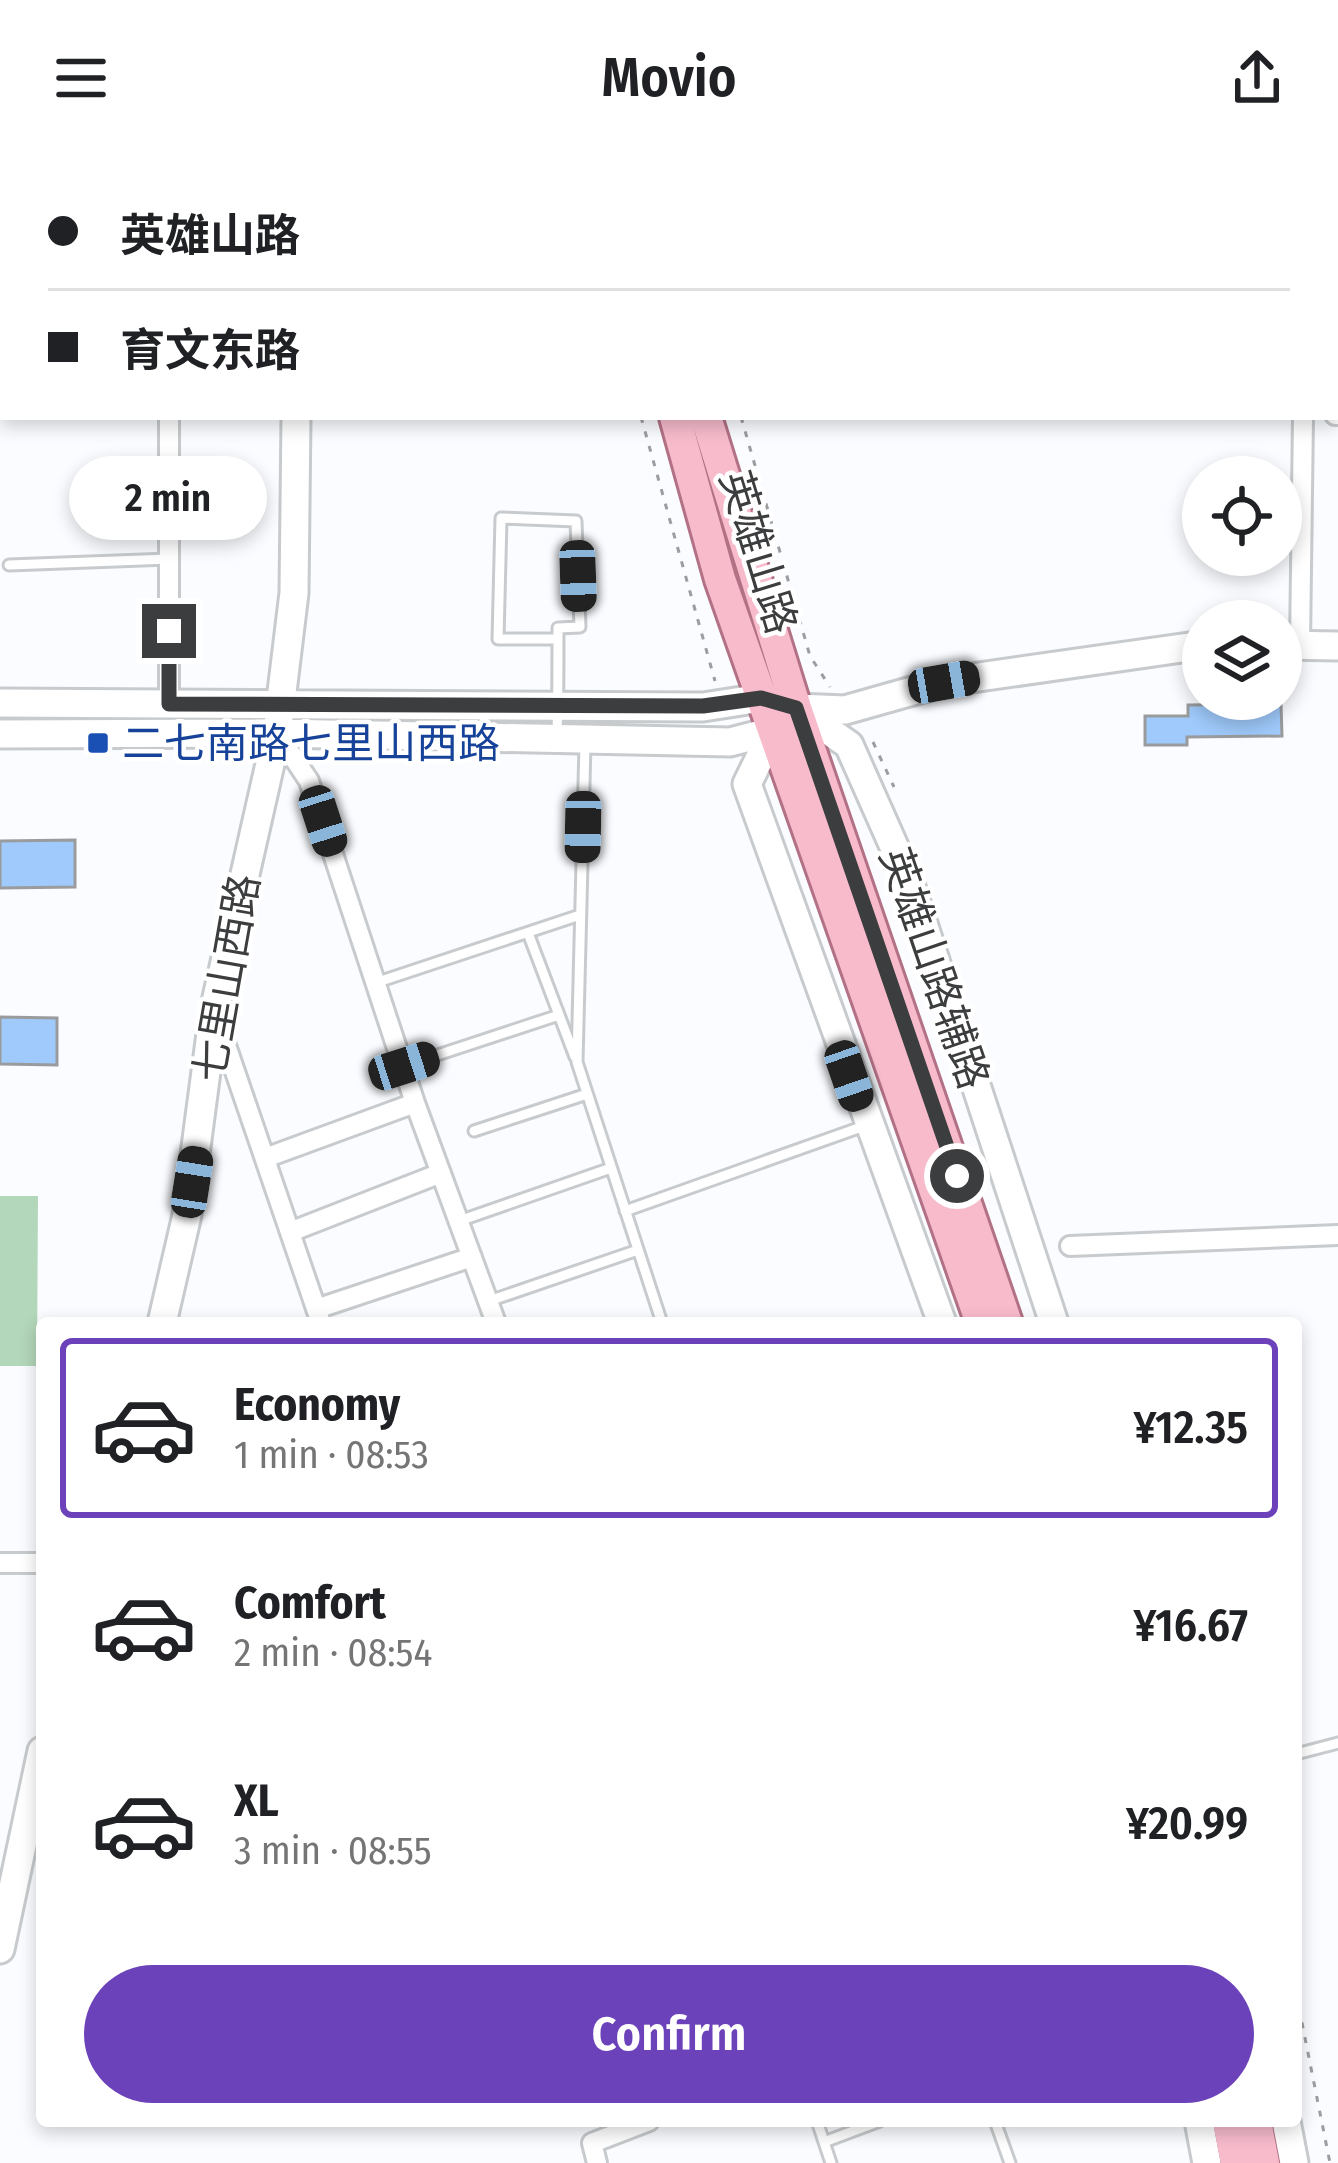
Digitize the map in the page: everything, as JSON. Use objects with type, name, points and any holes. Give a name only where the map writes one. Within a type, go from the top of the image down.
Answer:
[{"type":"main road","name":"七里山西路","points":[[163,1317],[187,1215],[214,1011],[279,718],[294,593],[296,420]]},
{"type":"main road","name":"英雄山路","points":[[676,420],[719,579],[979,1317]]},
{"type":"main road","name":"英雄山路","points":[[707,420],[796,708],[1005,1317]]},
{"type":"main road","points":[[1302,645],[1338,646]]},
{"type":"main road","points":[[0,734],[558,704],[722,706],[761,698],[796,708],[845,710],[1000,671],[1182,648]]},
{"type":"main road","points":[[0,703],[169,704],[279,718],[571,738],[730,742],[772,731]]},
{"type":"main road","points":[[796,708],[772,731],[747,784],[940,1317]]},
{"type":"main road","name":"英雄山路辅路","points":[[796,708],[849,746],[908,878],[1052,1317]]},
{"type":"main road","points":[[0,1949],[36,1779]]},
{"type":"main road","points":[[1200,2127],[1208,2163]]},
{"type":"main road","points":[[1229,2127],[1236,2163]]},
{"type":"main road","points":[[1257,2127],[1264,2163]]},
{"type":"main road","points":[[1287,2127],[1294,2163]]},
{"type":"street","points":[[169,420],[169,704]]},
{"type":"street","points":[[1293,600],[1303,420]]},
{"type":"street","points":[[279,718],[309,781],[415,1103],[494,1317]]},
{"type":"street","points":[[214,1011],[318,1316],[472,1257]]},
{"type":"street","points":[[265,1158],[415,1103]]},
{"type":"street","points":[[290,1232],[441,1173]]},
{"type":"street","points":[[1070,1246],[1338,1235]]},
{"type":"street","points":[[0,1563],[36,1563]]},
{"type":"street","points":[[597,2163],[592,2143],[633,2127]]},
{"type":"lane","points":[[558,639],[498,639],[501,518],[576,520],[580,627],[558,628],[558,639],[558,704],[571,738],[580,915],[577,1062]]},
{"type":"lane","points":[[9,566],[169,559]]},
{"type":"lane","points":[[378,982],[580,915]]},
{"type":"lane","points":[[528,933],[577,1062],[660,1317]]},
{"type":"lane","points":[[404,1066],[559,1015]]},
{"type":"lane","points":[[474,1131],[587,1094]]},
{"type":"lane","points":[[625,1210],[867,1125]]},
{"type":"lane","points":[[459,1221],[611,1168]]},
{"type":"lane","points":[[488,1301],[638,1250]]},
{"type":"lane","points":[[1302,1752],[1338,1743]]},
{"type":"lane","points":[[819,2127],[830,2163]]},
{"type":"lane","points":[[824,2142],[864,2127]]},
{"type":"lane","points":[[994,2163],[1009,2160],[997,2127]]},
{"type":"path","points":[[1302,2023],[1330,2163]]},
{"type":"green space","points":[[0,1196],[38,1196],[36,1366],[0,1366]]},
{"type":"building","points":[[1145,716],[1282,720],[1282,736],[1187,737],[1187,745],[1145,745]]},
{"type":"building","points":[[75,840],[75,887],[0,888],[0,841]]},
{"type":"building","points":[[0,1017],[57,1018],[57,1065],[0,1064]]},
{"type":"place","name":"二七南路七里山西路","points":[[98,743]]},
{"type":"route","points":[[169,631],[169,704],[722,706],[761,698],[796,708],[957,1176]]}]
